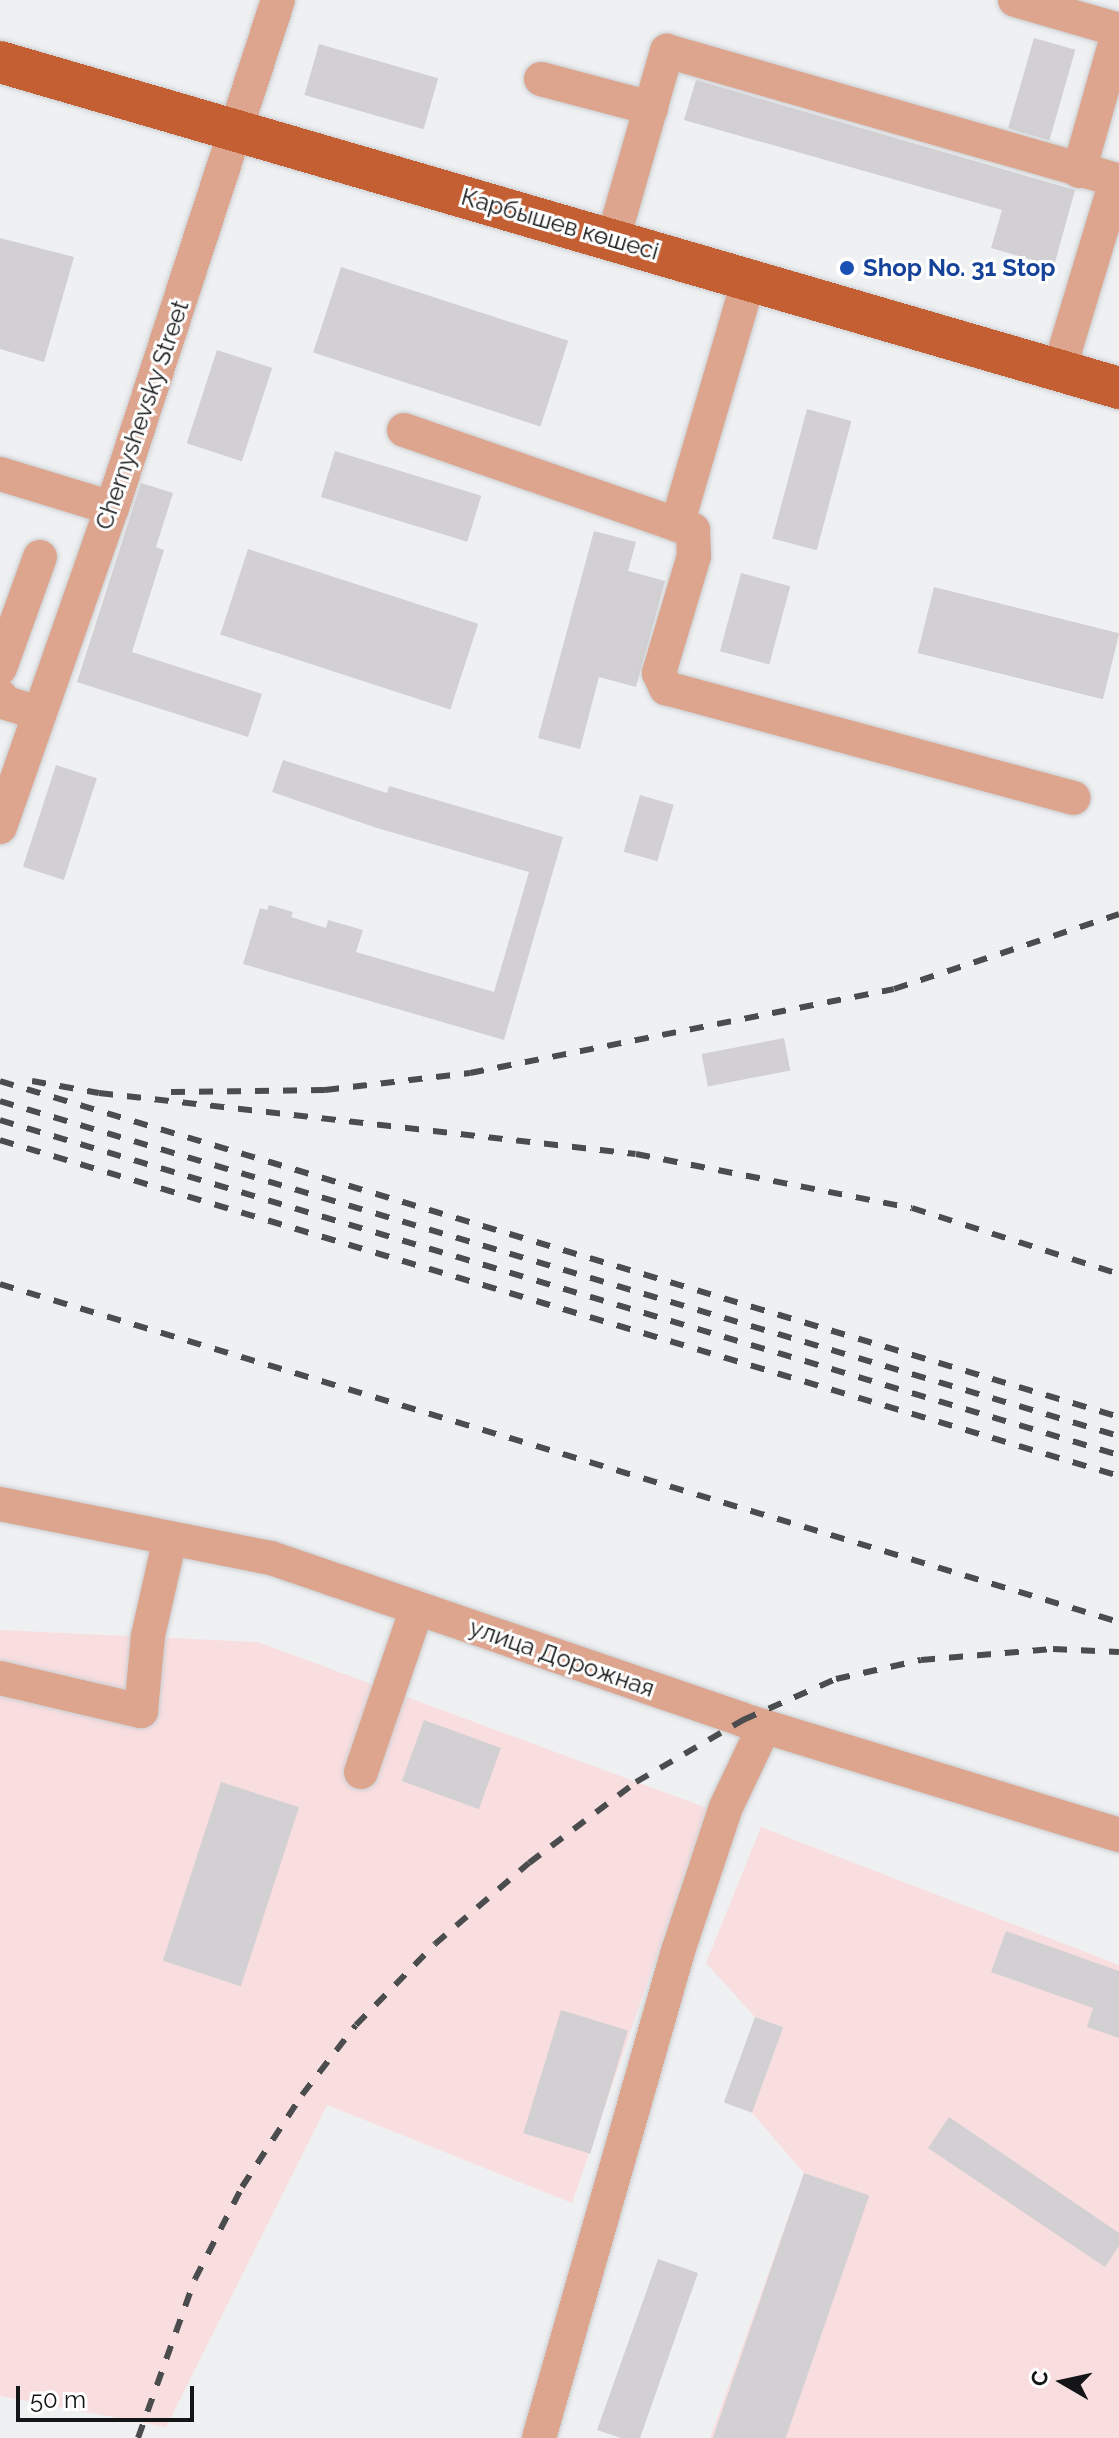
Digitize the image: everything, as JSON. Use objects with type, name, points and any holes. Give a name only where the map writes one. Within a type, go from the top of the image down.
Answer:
[{"type":"main road","name":"Карбышев көшесі","points":[[0,62],[1119,388]]},
{"type":"street","name":"Chernyshevsky Street","points":[[0,827],[112,508],[278,0]]},
{"type":"street","points":[[1015,0],[1119,30],[1079,171]]},
{"type":"street","points":[[613,239],[667,51],[1117,181],[1059,370]]},
{"type":"street","points":[[541,79],[651,108]]},
{"type":"street","points":[[677,525],[749,279]]},
{"type":"street","points":[[404,430],[693,530],[694,556],[659,673],[666,688],[1073,798]]},
{"type":"street","points":[[0,474],[112,508]]},
{"type":"street","points":[[0,668],[40,557]]},
{"type":"street","points":[[0,696],[6,703],[39,713]]},
{"type":"street","name":"улица Дорожная","points":[[0,1504],[271,1558],[764,1727],[1119,1835]]},
{"type":"street","points":[[0,1678],[141,1711],[148,1636],[170,1538]]},
{"type":"street","points":[[361,1772],[417,1608]]},
{"type":"street","points":[[539,2438],[678,1951],[726,1807],[764,1727]]},
{"type":"shaded area","points":[[0,1630],[258,1642],[707,1808],[572,2203],[327,2105],[166,2427],[0,2396]]},
{"type":"shaded area","points":[[761,1827],[1119,1965],[1119,2438],[710,2438],[804,2173],[752,2113],[783,2027],[755,2017],[706,1963]]},
{"type":"building","points":[[1034,38],[1075,50],[1049,140],[1008,128]]},
{"type":"building","points":[[319,44],[438,78],[424,129],[304,95]]},
{"type":"building","points":[[696,80],[1075,190],[1054,266],[991,248],[1002,210],[684,120]]},
{"type":"building","points":[[0,238],[74,257],[44,362],[0,349]]},
{"type":"building","points":[[341,267],[568,341],[540,426],[313,353]]},
{"type":"building","points":[[217,350],[272,368],[242,461],[187,443]]},
{"type":"building","points":[[807,409],[851,421],[817,550],[772,538]]},
{"type":"building","points":[[335,451],[481,496],[467,542],[321,497]]},
{"type":"building","points":[[141,483],[173,493],[156,547],[164,550],[132,652],[262,694],[248,737],[77,682]]},
{"type":"building","points":[[594,531],[636,542],[628,571],[665,581],[636,687],[599,677],[580,749],[538,738]]},
{"type":"building","points":[[248,549],[478,624],[450,709],[220,635]]},
{"type":"building","points":[[741,573],[790,586],[769,664],[720,651]]},
{"type":"building","points":[[934,587],[1119,633],[1103,699],[918,653]]},
{"type":"building","points":[[283,760],[387,793],[389,786],[563,837],[504,1040],[243,964],[260,908],[267,910],[269,905],[293,912],[291,917],[326,928],[328,920],[363,930],[356,952],[494,992],[529,872],[377,828],[272,792]]},
{"type":"building","points":[[56,765],[97,778],[64,880],[23,867]]},
{"type":"building","points":[[640,795],[674,805],[657,861],[624,852]]},
{"type":"building","points":[[784,1038],[790,1070],[708,1086],[702,1054]]},
{"type":"building","points":[[424,1720],[501,1748],[479,1809],[402,1781]]},
{"type":"building","points":[[221,1782],[299,1807],[241,1986],[163,1961]]},
{"type":"building","points":[[1006,1931],[1119,1971],[1119,2038],[1087,2027],[1093,2008],[991,1972]]},
{"type":"building","points":[[561,2010],[628,2030],[590,2154],[523,2133]]},
{"type":"building","points":[[755,2017],[783,2027],[752,2113],[724,2103]]},
{"type":"building","points":[[949,2117],[1119,2233],[1119,2246],[1105,2267],[928,2148]]},
{"type":"building","points":[[804,2173],[869,2195],[786,2438],[713,2438]]},
{"type":"building","points":[[658,2259],[698,2273],[640,2438],[621,2438],[597,2430]]},
{"type":"railway","points":[[171,1092],[325,1090],[470,1073],[894,989],[1119,914]]},
{"type":"railway","points":[[0,1081],[1119,1417]]},
{"type":"railway","points":[[32,1081],[99,1093],[636,1154],[912,1208],[1119,1274]]},
{"type":"railway","points":[[0,1101],[1119,1436]]},
{"type":"railway","points":[[0,1120],[1119,1455]]},
{"type":"railway","points":[[0,1140],[1119,1476]]},
{"type":"railway","points":[[0,1284],[1119,1622]]},
{"type":"railway","points":[[138,2438],[195,2279],[242,2187],[302,2095],[356,2025],[435,1944],[529,1863],[636,1782],[743,1720],[836,1679],[921,1660],[1053,1649],[1119,1652]]},
{"type":"place","name":"Shop No. 31 Stop","points":[[847,268]]}]
